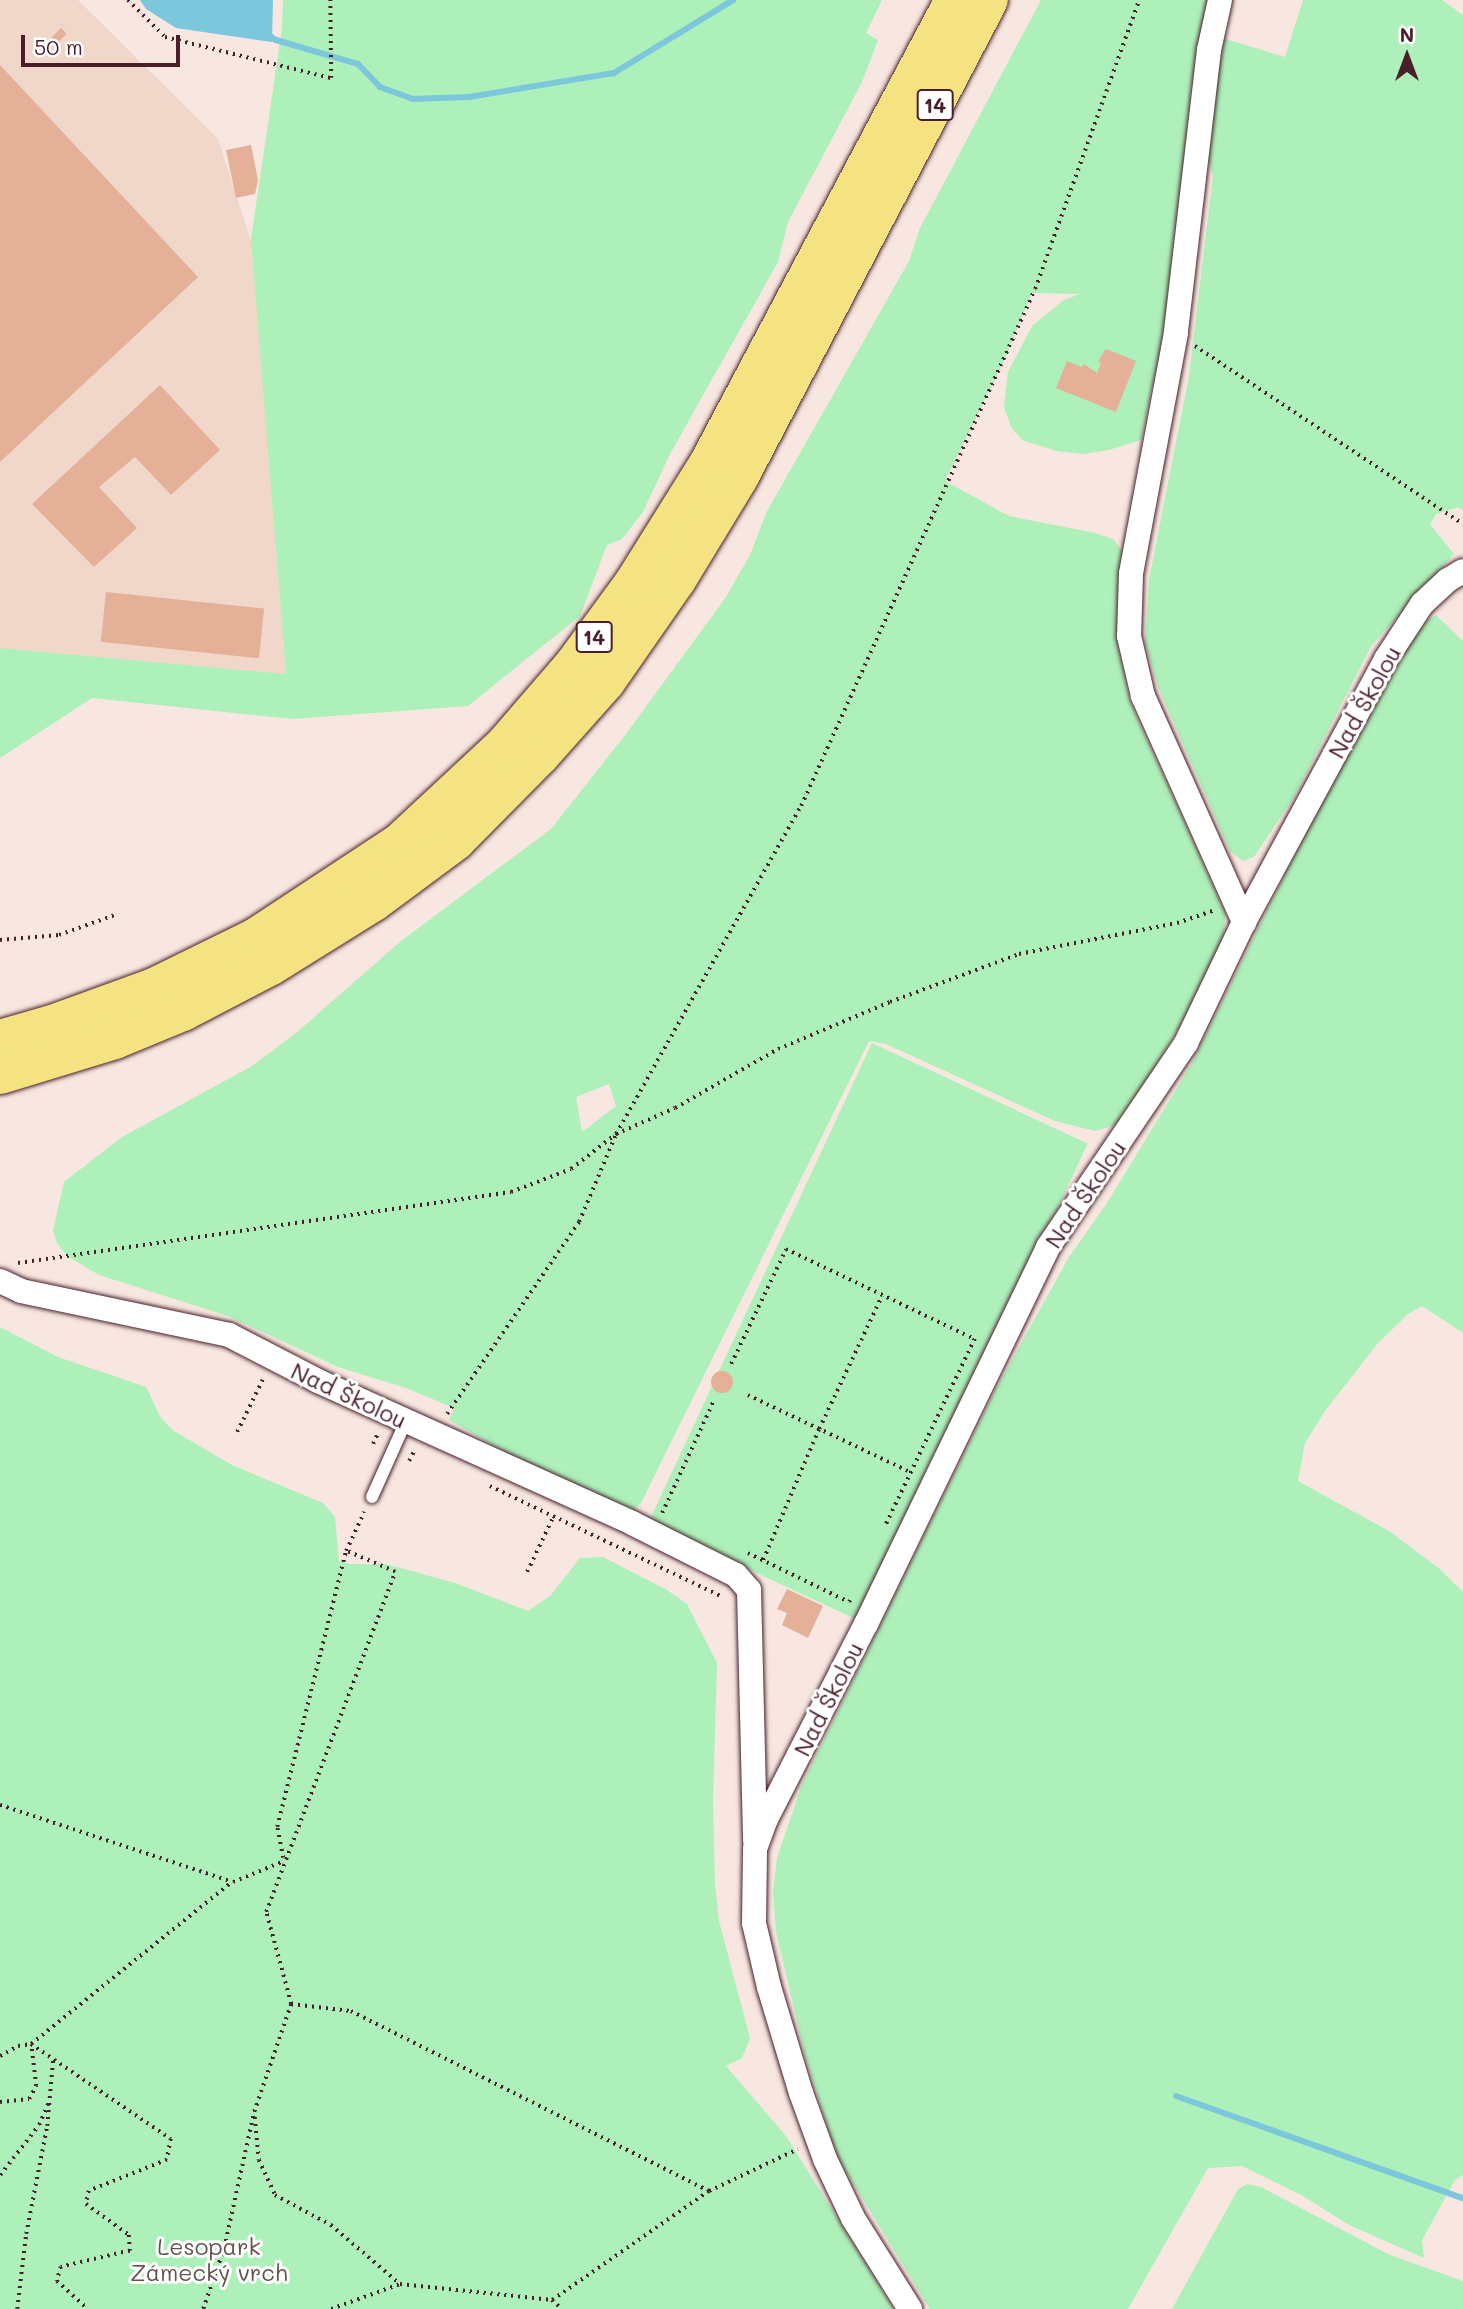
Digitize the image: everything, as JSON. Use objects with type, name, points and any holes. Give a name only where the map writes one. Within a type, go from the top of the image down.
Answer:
[{"type":"highway","name":"14","points":[[0,1039],[154,988],[256,937],[400,842],[505,744],[574,664],[634,582],[709,462],[954,0]]},
{"type":"highway","name":"14","points":[[0,1075],[126,1035],[183,1012],[271,967],[374,902],[456,841],[540,756],[606,682],[677,580],[739,478],[989,0]]},
{"type":"street","points":[[1220,0],[1209,50],[1176,333],[1131,574],[1129,636],[1143,696],[1240,913]]},
{"type":"street","name":"Nad Školou","points":[[755,1849],[766,1819],[866,1624],[1048,1247],[1186,1043],[1240,913],[1386,659],[1422,604],[1448,580],[1463,571]]},
{"type":"street","name":"Nad Školou","points":[[7,1272],[21,1292],[229,1335],[425,1446],[714,1563],[736,1576],[749,1590],[751,1803],[755,1849],[754,1923],[769,1987],[801,2093],[825,2159],[853,2218],[909,2309]]},
{"type":"lane","points":[[372,1497],[402,1431]]},
{"type":"path","points":[[128,0],[165,37],[331,78],[330,0]]},
{"type":"path","points":[[409,1461],[425,1446],[579,1222],[616,1134],[801,806],[1035,289],[1139,0]]},
{"type":"path","points":[[1176,333],[1463,524]]},
{"type":"path","points":[[7,1272],[511,1192],[571,1169],[616,1134],[675,1108],[778,1049],[890,1002],[1020,954],[1240,913]]},
{"type":"path","points":[[0,940],[59,935],[115,915]]},
{"type":"path","points":[[731,1364],[786,1250],[975,1339],[883,1532]]},
{"type":"path","points":[[759,1567],[819,1429],[882,1296]]},
{"type":"path","points":[[254,1372],[275,1382]]},
{"type":"path","points":[[237,1432],[264,1377]]},
{"type":"path","points":[[748,1395],[911,1473]]},
{"type":"path","points":[[671,1518],[660,1513],[713,1402]]},
{"type":"path","points":[[368,1426],[379,1432],[402,1431],[425,1446]]},
{"type":"path","points":[[373,1444],[379,1432]]},
{"type":"path","points":[[478,1480],[735,1603]]},
{"type":"path","points":[[284,1861],[277,1827],[346,1551],[372,1497]]},
{"type":"path","points":[[527,1572],[553,1517]]},
{"type":"path","points":[[740,1550],[849,1602],[855,1591]]},
{"type":"path","points":[[203,2309],[224,2248],[254,2112],[290,2004],[266,1912],[395,1572],[346,1551]]},
{"type":"path","points":[[0,1805],[233,1882]]},
{"type":"path","points":[[0,2056],[18,2046],[31,2044],[233,1882],[284,1861]]},
{"type":"path","points":[[290,2004],[351,2011],[709,2191]]},
{"type":"path","points":[[31,2044],[171,2138],[167,2160],[89,2191],[86,2204],[129,2235],[130,2251],[61,2267],[57,2281],[88,2309]]},
{"type":"path","points":[[0,2102],[29,2099],[36,2086],[31,2044]]},
{"type":"path","points":[[17,2309],[26,2234],[51,2097],[53,2059]]},
{"type":"path","points":[[0,2175],[39,2125],[51,2097]]},
{"type":"path","points":[[254,2112],[258,2160],[275,2195],[331,2225],[400,2284]]},
{"type":"path","points":[[552,2300],[709,2191],[798,2149]]},
{"type":"path","points":[[331,2309],[400,2284],[552,2300],[562,2309]]},
{"type":"shaded area","points":[[0,0],[78,0],[218,139],[253,247],[286,674],[0,648]]},
{"type":"green space","points":[[283,0],[882,0],[866,33],[878,40],[862,82],[788,222],[778,262],[670,454],[643,512],[622,539],[607,545],[580,616],[468,706],[293,719],[92,698],[0,758],[0,648],[286,674],[251,239],[282,28]]},
{"type":"green space","points":[[1041,0],[1207,0],[1168,312],[1141,440],[1109,450],[1083,454],[1056,451],[1022,440],[1011,427],[1004,407],[1008,372],[1032,326],[1064,300],[1080,294],[1032,293],[1003,363],[945,481],[1009,516],[1113,539],[1124,553],[1116,637],[1130,702],[1225,912],[1224,937],[1191,1007],[1122,1123],[1095,1131],[1055,1121],[886,1044],[869,1041],[641,1503],[633,1511],[542,1473],[449,1420],[454,1408],[406,1388],[338,1367],[228,1316],[99,1275],[67,1256],[57,1243],[53,1230],[64,1182],[122,1137],[252,1066],[296,1033],[401,941],[551,829],[626,734],[726,597],[750,555],[766,513],[909,261],[920,228]],"holes":[[[609,1084],[616,1106],[582,1132],[576,1097]]]},
{"type":"green space","points":[[1303,0],[1442,0],[1463,15],[1463,510],[1458,507],[1436,514],[1430,524],[1454,554],[1371,646],[1294,797],[1254,857],[1243,861],[1230,851],[1158,687],[1145,642],[1149,580],[1189,376],[1213,176],[1208,159],[1222,38],[1285,57]]},
{"type":"green space","points":[[1436,615],[1463,641],[1463,1333],[1422,1306],[1408,1314],[1378,1343],[1325,1411],[1305,1443],[1298,1481],[1389,1531],[1441,1570],[1463,1592],[1463,2175],[1455,2180],[1422,2240],[1424,2258],[1349,2225],[1303,2196],[1242,2166],[1208,2168],[1128,2309],[930,2309],[837,2157],[805,2055],[776,1932],[773,1891],[777,1858],[801,1787],[996,1389],[1069,1257],[1107,1203],[1191,1065],[1341,761],[1421,625]]},
{"type":"green space","points":[[872,1043],[1088,1144],[864,1623],[648,1522]]},
{"type":"green space","name":"Lesopark Zámecký vrch","points":[[0,1327],[58,1357],[146,1387],[161,1418],[174,1431],[232,1465],[323,1503],[335,1517],[339,1561],[350,1564],[386,1564],[455,1583],[528,1611],[550,1596],[580,1558],[603,1557],[667,1590],[687,1604],[717,1663],[713,1801],[715,1884],[719,1921],[750,2038],[742,2058],[726,2066],[786,2136],[894,2309],[0,2309]]},
{"type":"green space","points":[[1247,2184],[1261,2187],[1390,2255],[1463,2281],[1463,2309],[1172,2309],[1238,2189]]},
{"type":"water","points":[[140,0],[273,0],[272,42],[176,28],[146,9]]},
{"type":"building","points":[[61,28],[67,34],[57,44],[51,38]]},
{"type":"building","points":[[0,65],[198,277],[0,462]]},
{"type":"building","points":[[251,145],[258,180],[255,194],[236,198],[226,150]]},
{"type":"building","points":[[1106,349],[1136,361],[1116,412],[1056,388],[1067,361],[1082,367],[1084,364],[1097,373],[1101,363],[1098,361]]},
{"type":"building","points":[[160,385],[220,450],[171,495],[135,457],[99,487],[137,528],[94,567],[32,504]]},
{"type":"building","points":[[106,592],[264,609],[259,658],[101,642]]},
{"type":"building","points":[[722,1371],[730,1374],[733,1382],[730,1390],[722,1393],[714,1390],[711,1382],[714,1374]]},
{"type":"building","points":[[787,1589],[823,1606],[808,1638],[782,1625],[787,1613],[777,1609]]},
{"type":"waterway","points":[[267,34],[276,40],[358,64],[380,87],[413,99],[469,97],[614,73],[733,0]]},
{"type":"waterway","points":[[1176,2096],[1463,2198]]}]
